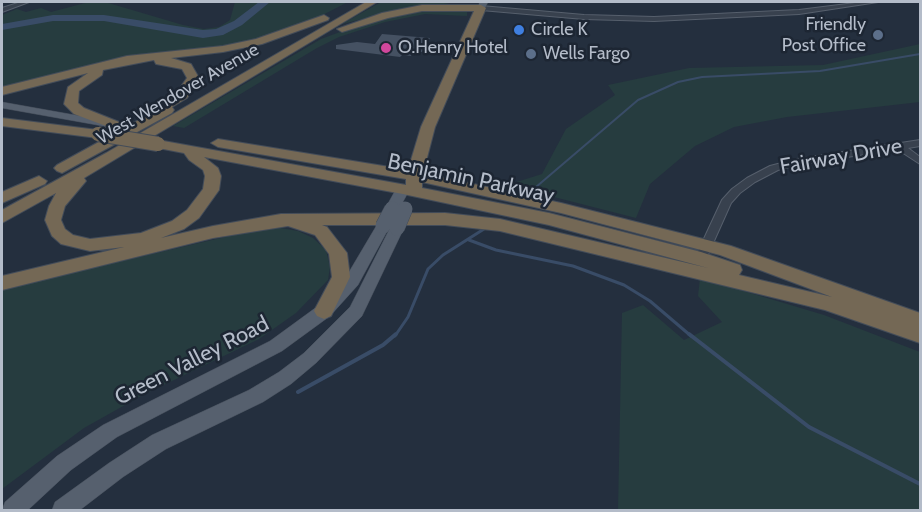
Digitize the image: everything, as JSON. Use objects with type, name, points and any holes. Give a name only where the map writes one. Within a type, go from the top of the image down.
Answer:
[{"type":"highway","name":"West Wendover Avenue","points":[[2,204],[357,2]]},
{"type":"highway","name":"West Wendover Avenue","points":[[2,218],[372,2]]},
{"type":"highway","points":[[447,2],[483,5]]},
{"type":"highway","points":[[292,50],[338,30],[386,15],[437,7],[483,5]]},
{"type":"highway","name":"Green Valley Road","points":[[410,186],[429,127],[483,5]]},
{"type":"highway","points":[[2,91],[127,60],[223,49],[258,42],[303,28],[340,11]]},
{"type":"highway","points":[[114,125],[79,111],[70,104],[70,94],[77,84],[102,70],[142,61],[171,62],[191,71],[192,83],[182,95],[136,126]]},
{"type":"highway","points":[[2,122],[75,130]]},
{"type":"highway","name":"Benjamin Parkway","points":[[114,125],[190,150],[410,186]]},
{"type":"highway","name":"Benjamin Parkway","points":[[75,130],[165,140],[410,186],[704,252],[796,275],[921,321]]},
{"type":"highway","points":[[111,156],[72,186],[57,206],[52,220],[58,232],[68,240],[90,245],[104,245],[143,239],[178,225],[193,214],[211,190],[213,176],[210,168],[194,157],[190,150]]},
{"type":"highway","points":[[2,198],[39,181]]},
{"type":"highway","points":[[2,283],[247,226],[307,219],[446,219],[480,222],[548,236],[832,304]]},
{"type":"highway","points":[[247,226],[282,223],[300,225],[321,231],[327,236],[338,253],[341,277],[324,311]]},
{"type":"highway","name":"Benjamin Parkway","points":[[704,252],[832,304],[921,335]]},
{"type":"main road","name":"Benjamin Parkway","points":[[2,105],[114,125]]},
{"type":"main road","name":"Benjamin Parkway","points":[[2,115],[75,130]]},
{"type":"main road","name":"Green Valley Road","points":[[63,510],[116,470],[159,442],[256,396],[285,378],[310,358],[356,311],[390,227],[410,186]]},
{"type":"main road","name":"Green Valley Road","points":[[13,510],[64,463],[110,431],[142,412],[276,346],[324,311],[352,281],[390,227]]},
{"type":"street","points":[[2,10],[26,2]]},
{"type":"street","points":[[483,5],[584,17],[654,19],[802,12],[875,2]]},
{"type":"street","name":"Fairway Drive","points":[[704,252],[726,202],[736,190],[774,168],[797,162],[921,143]]},
{"type":"street","points":[[900,147],[921,161]]},
{"type":"green space","points":[[89,2],[105,2],[204,29],[219,27],[230,20],[235,2],[348,2],[309,22],[265,38],[231,45],[142,54],[2,89],[2,15],[17,9],[26,12],[41,8],[51,12]]},
{"type":"green space","points":[[381,2],[439,2],[460,6],[379,15],[342,24]]},
{"type":"green space","points":[[431,10],[467,11],[467,16],[425,14],[385,22],[339,37],[184,128],[173,126],[321,39],[367,22]]},
{"type":"green space","points":[[920,44],[920,102],[787,117],[734,127],[695,146],[650,184],[636,218],[507,185],[542,174],[566,129],[615,95],[608,85],[689,68],[823,65]]},
{"type":"green space","points":[[281,228],[298,231],[313,238],[326,250],[330,267],[328,280],[296,313],[259,339],[141,396],[84,428],[2,489],[2,289],[242,233]]},
{"type":"green space","points":[[700,278],[824,315],[920,352],[920,510],[618,510],[622,313],[643,305],[684,340],[722,322],[698,296]]},
{"type":"building","name":"O.Henry Hotel","points":[[382,34],[430,38],[422,52],[413,52],[411,56],[402,55],[400,57],[336,49],[336,45],[357,42],[375,44]]},
{"type":"waterway","points":[[2,27],[53,18],[104,18],[203,34],[219,32],[238,23],[265,2]]},
{"type":"waterway","points":[[536,187],[638,100],[678,82],[702,77],[820,71],[920,54]]},
{"type":"waterway","points":[[2,78],[2,83]]},
{"type":"waterway","points":[[395,336],[408,317],[428,269],[443,255],[484,229]]},
{"type":"waterway","points":[[469,240],[496,250],[573,266],[624,285],[650,301],[691,336]]},
{"type":"waterway","points":[[298,392],[383,345],[396,334]]},
{"type":"waterway","points":[[689,334],[809,427],[920,484]]},
{"type":"place","name":"Circle K","points":[[519,30]]},
{"type":"place","name":"Friendly Post Office","points":[[878,35]]},
{"type":"place","name":"O.Henry Hotel","points":[[386,48]]},
{"type":"place","name":"Wells Fargo","points":[[531,54]]}]
